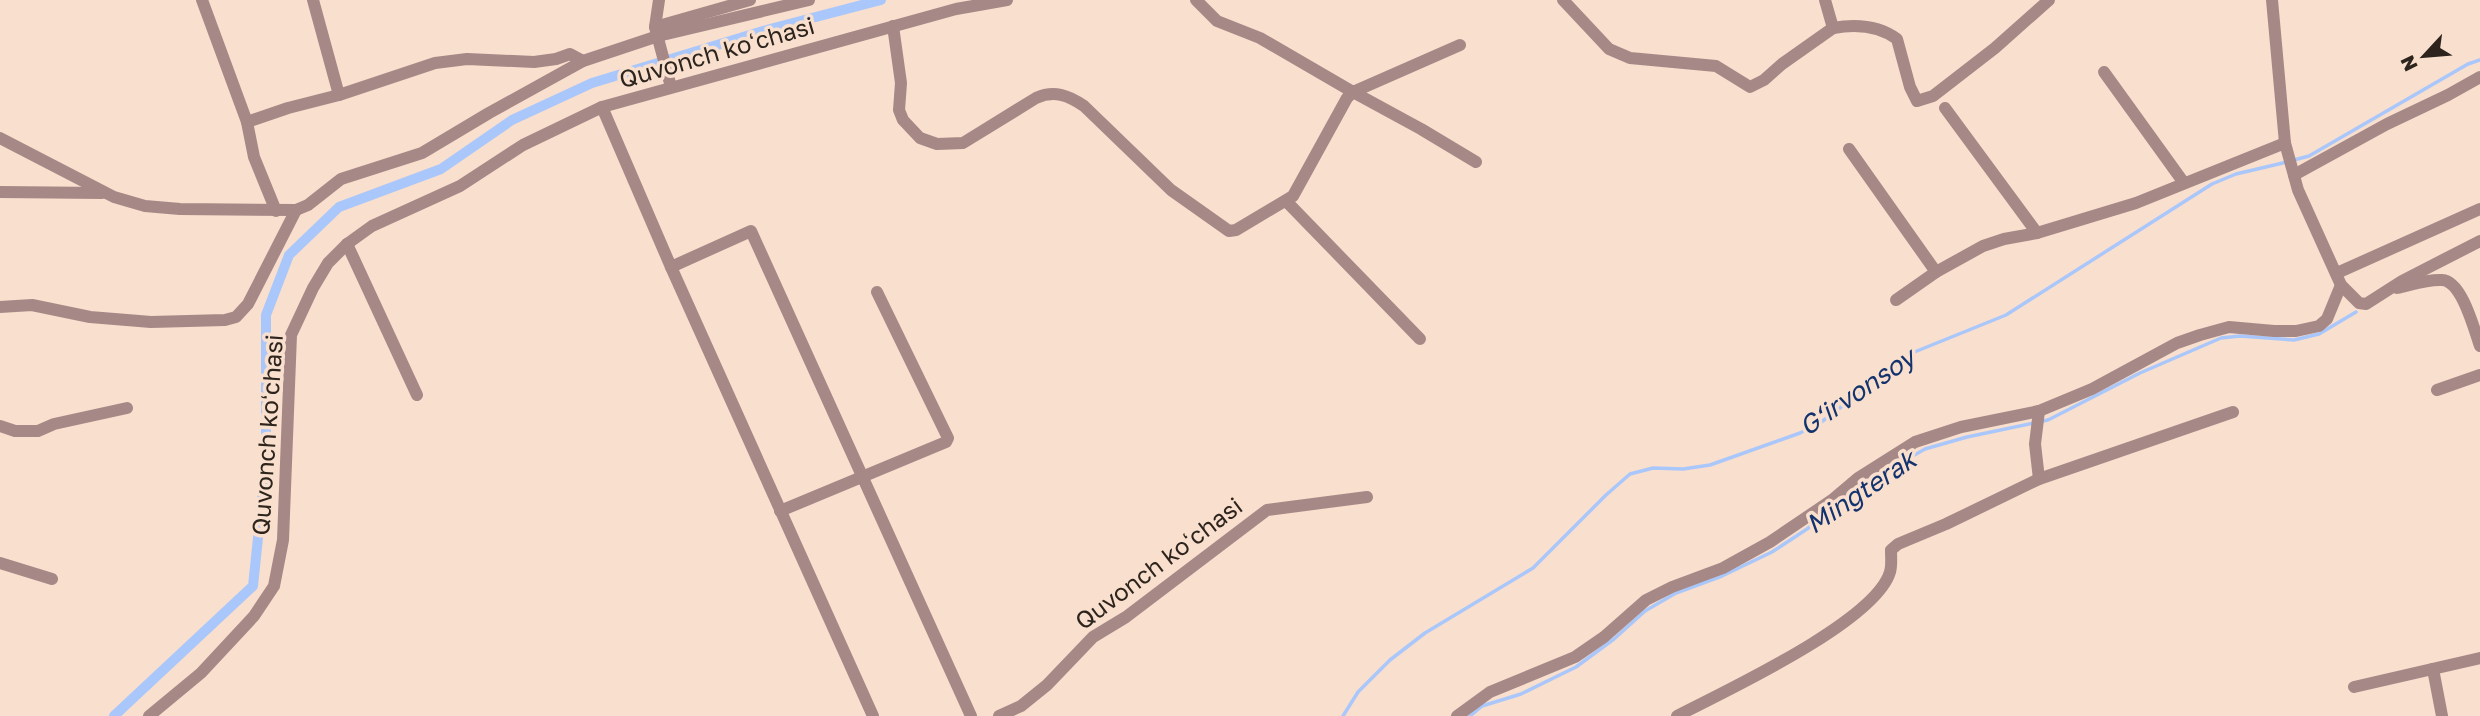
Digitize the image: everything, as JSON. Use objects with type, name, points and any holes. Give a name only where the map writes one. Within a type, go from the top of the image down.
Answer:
[{"type":"street","points":[[202,0],[247,122],[254,158],[276,211]]},
{"type":"street","points":[[313,0],[339,95]]},
{"type":"street","points":[[653,0],[656,28],[671,87]]},
{"type":"street","points":[[656,28],[659,0]]},
{"type":"street","points":[[0,138],[106,193],[145,206],[296,210],[308,205],[341,179],[422,153],[583,61],[656,28],[750,0]]},
{"type":"street","points":[[656,28],[809,0]]},
{"type":"street","name":"Quvonch koʻchasi","points":[[149,716],[201,673],[254,616],[274,586],[283,540],[291,335],[328,262],[347,244],[372,226],[460,186],[548,132],[602,107],[956,9],[1007,0]]},
{"type":"street","points":[[1196,0],[1217,21],[1260,38],[1476,162]]},
{"type":"street","points":[[1563,0],[1609,48],[1619,54],[1630,58],[1716,66],[1750,87],[1764,80],[1833,28],[1851,25],[1877,29],[1895,36],[1899,42],[1910,88],[1917,101],[1933,96],[1995,48],[2049,0]]},
{"type":"street","points":[[1825,0],[1833,28]]},
{"type":"street","points":[[2272,0],[2286,147],[2294,175],[2316,233],[2339,279],[2359,303],[2366,304],[2402,281],[2480,241]]},
{"type":"street","points":[[893,26],[901,83],[899,110],[903,120],[920,138],[937,144],[963,143],[1036,98],[1047,93],[1060,94],[1084,106],[1171,190],[1229,231],[1236,230],[1287,202],[1300,186],[1347,98],[1353,92],[1460,45]]},
{"type":"street","points":[[247,122],[435,63],[455,60],[534,62],[570,54],[583,61]]},
{"type":"street","points":[[2104,72],[2183,183]]},
{"type":"street","points":[[2294,175],[2480,77]]},
{"type":"street","name":"Quvonch koʻchasi","points":[[602,107],[873,716]]},
{"type":"street","points":[[1945,108],[2038,233]]},
{"type":"street","points":[[1896,300],[1936,272],[1983,246],[2038,233],[2136,203],[2183,183],[2286,147]]},
{"type":"street","points":[[1849,149],[1936,272]]},
{"type":"street","points":[[0,192],[106,193]]},
{"type":"street","points":[[1287,202],[1420,340]]},
{"type":"street","points":[[1457,716],[1490,692],[1574,657],[1604,637],[1646,600],[1723,568],[1770,542],[1832,500],[1858,478],[1915,442],[1961,427],[2039,415],[2176,343],[2200,335],[2229,327],[2285,331],[2319,326],[2327,319],[2339,279],[2480,209]]},
{"type":"street","points":[[0,307],[32,305],[90,317],[151,322],[225,320],[236,317],[248,304],[296,210]]},
{"type":"street","points":[[671,267],[751,231],[971,716]]},
{"type":"street","points":[[347,244],[417,395]]},
{"type":"street","points":[[2388,290],[2445,280],[2455,285],[2469,313],[2480,346]]},
{"type":"street","points":[[780,511],[946,442],[948,438],[877,292]]},
{"type":"street","points":[[2437,390],[2480,375]]},
{"type":"street","points":[[0,426],[15,431],[38,431],[127,408]]},
{"type":"street","points":[[1677,716],[1839,628],[1875,595],[1890,572],[1891,550],[1898,544],[2039,479],[2233,412]]},
{"type":"street","points":[[2039,415],[2035,444],[2039,479]]},
{"type":"street","name":"Quvonch koʻchasi","points":[[999,716],[1021,706],[1047,685],[1093,637],[1126,617],[1267,510],[1367,497]]},
{"type":"street","points":[[0,563],[52,579]]},
{"type":"street","points":[[2354,687],[2480,658]]},
{"type":"street","points":[[2433,668],[2442,716]]},
{"type":"waterway","points":[[114,716],[253,586],[266,461],[266,315],[289,255],[339,207],[441,169],[512,120],[592,83],[770,29],[881,0]]},
{"type":"waterway","name":"G‘irvonsoy","points":[[2294,160],[2309,156],[2468,64],[2480,60]]},
{"type":"waterway","name":"G‘irvonsoy","points":[[1343,716],[1358,692],[1390,660],[1425,633],[1533,568],[1630,474],[1653,468],[1683,469],[1710,465],[1800,433],[1820,423],[1912,353],[2006,315],[2212,184],[2236,174],[2287,162]]},
{"type":"waterway","name":"Mingterak","points":[[1470,716],[1482,706],[1521,694],[1576,667],[1614,639],[1645,611],[1676,593],[1722,576],[1772,552],[1886,471],[1925,449],[2048,420],[2140,373],[2221,338],[2240,336],[2294,340],[2319,334],[2356,312]]}]
